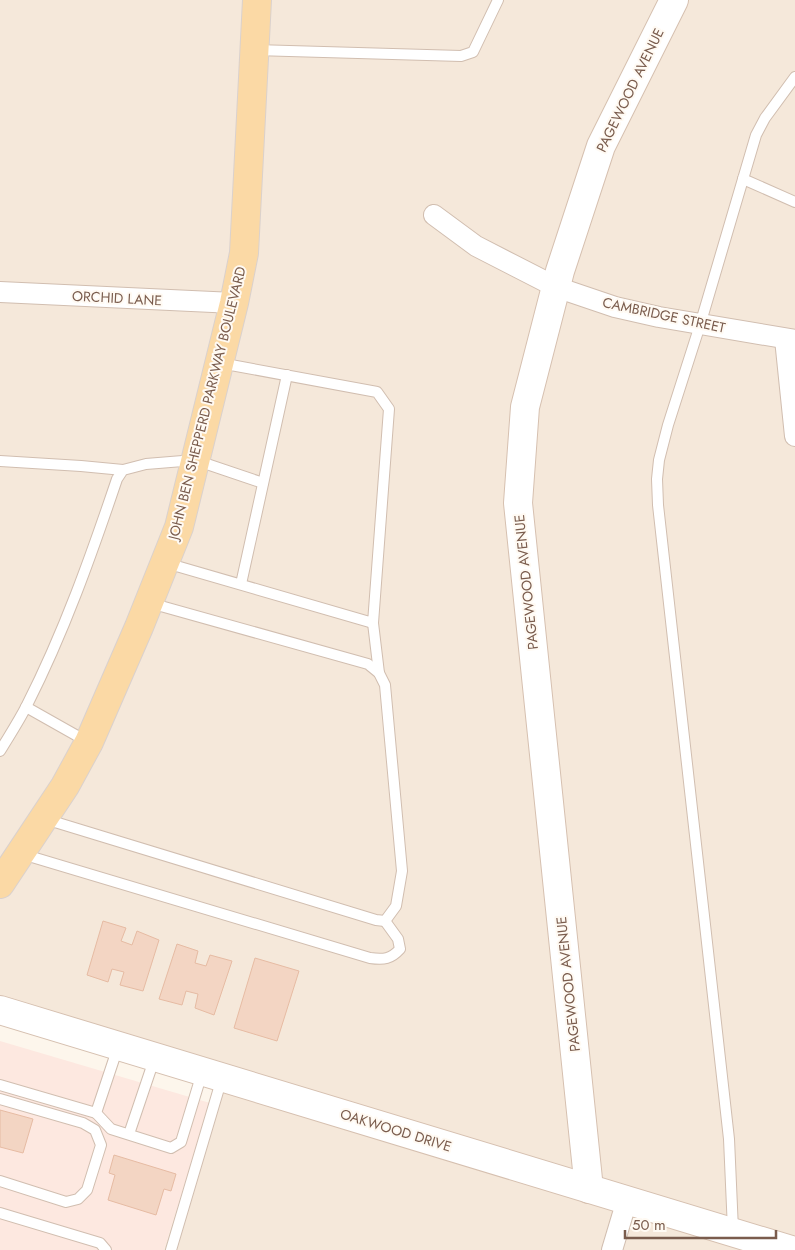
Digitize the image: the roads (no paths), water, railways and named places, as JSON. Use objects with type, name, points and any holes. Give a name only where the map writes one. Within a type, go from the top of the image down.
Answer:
[{"type":"main road","name":"JOHN BEN SHEPPERD PARKWAY BOULEVARD","points":[[0,884],[66,786],[89,742],[179,527],[220,363],[244,253],[257,0]]},
{"type":"street","name":"PAGEWOOD AVENUE","points":[[589,1189],[518,503],[525,407],[556,287],[601,146],[674,0]]},
{"type":"street","name":"CAMBRIDGE STREET","points":[[434,215],[476,246],[556,287],[615,307],[700,325],[790,340]]},
{"type":"street","name":"ORCHID LANE","points":[[0,292],[234,303]]},
{"type":"street","points":[[790,340],[795,436]]},
{"type":"street","name":"OAKWOOD DRIVE","points":[[0,1010],[734,1232],[774,1247]]},
{"type":"street","points":[[612,1250],[627,1200]]},
{"type":"lane","points":[[255,50],[461,56],[473,52],[498,0]]},
{"type":"lane","points":[[734,1232],[729,1139],[657,488],[659,460],[666,434],[756,135],[765,118],[795,77]]},
{"type":"lane","points":[[743,179],[795,202]]},
{"type":"lane","points":[[220,363],[377,392],[388,409],[372,623],[379,673],[385,685],[402,871],[396,906],[385,921]]},
{"type":"lane","points":[[240,584],[287,375]]},
{"type":"lane","points":[[0,461],[123,470],[146,464],[196,460],[262,483]]},
{"type":"lane","points":[[0,751],[26,706],[57,641],[87,567],[117,479],[123,470]]},
{"type":"lane","points":[[165,562],[372,623]]},
{"type":"lane","points":[[149,602],[368,664],[379,673]]},
{"type":"lane","points":[[26,706],[89,742]]},
{"type":"lane","points":[[21,854],[361,955],[382,960],[393,957],[400,949],[398,938],[385,921],[376,920],[44,819]]},
{"type":"lane","points":[[96,1113],[118,1046]]},
{"type":"lane","points":[[129,1134],[155,1058]]},
{"type":"lane","points":[[0,1085],[96,1113],[111,1129],[171,1148],[181,1142],[212,1075]]},
{"type":"lane","points":[[171,1250],[212,1075]]},
{"type":"lane","points":[[0,1099],[83,1123],[95,1130],[101,1145],[87,1190],[78,1199],[66,1202],[0,1182]]},
{"type":"lane","points":[[0,1213],[100,1243],[106,1250]]}]
